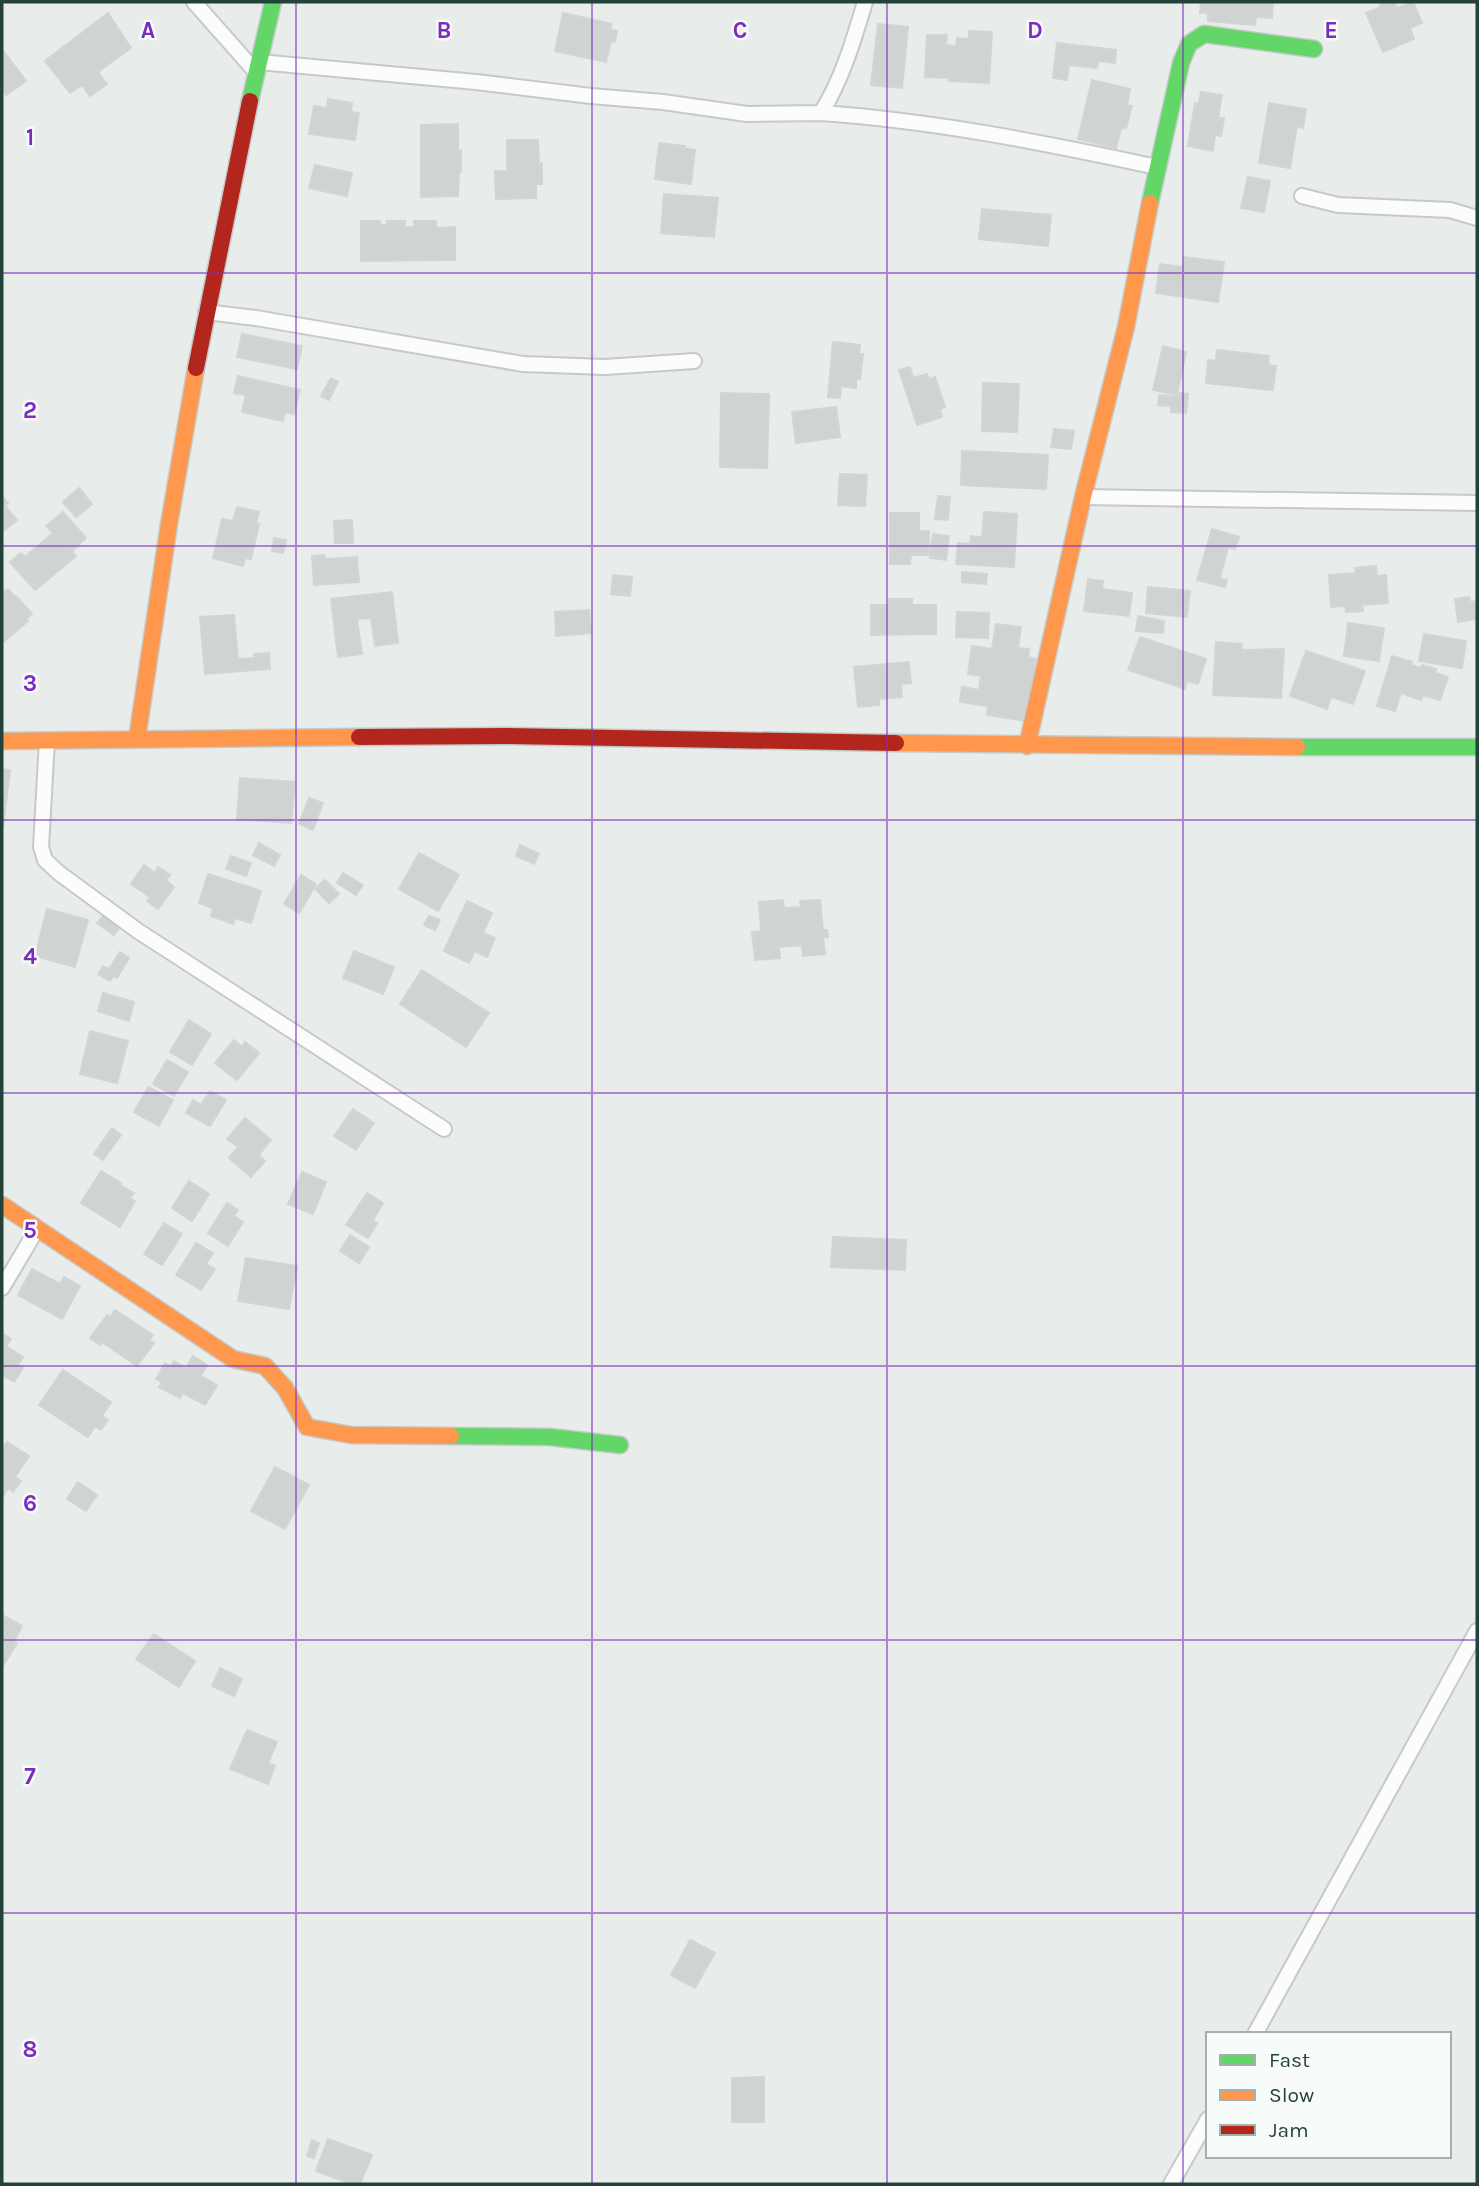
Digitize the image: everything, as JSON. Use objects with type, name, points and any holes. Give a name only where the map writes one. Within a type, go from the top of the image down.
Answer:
[{"type":"street","points":[[194,2],[258,67],[476,82],[747,114],[821,113],[934,125],[1059,145],[1157,167]]},
{"type":"street","points":[[137,739],[206,312],[234,168],[272,2]]},
{"type":"street","points":[[821,113],[839,78],[865,2]]},
{"type":"street","points":[[1027,746],[1083,497],[1126,327],[1157,167],[1181,63],[1189,44],[1204,34],[1314,49]]},
{"type":"street","points":[[1302,196],[1338,205],[1450,210],[1477,218]]},
{"type":"street","points":[[206,312],[523,364],[605,367],[694,360]]},
{"type":"street","points":[[1083,497],[1477,503]]},
{"type":"street","points":[[2,741],[506,736],[1027,746],[1477,747]]},
{"type":"street","points":[[47,740],[41,847],[45,860],[138,931],[444,1129]]},
{"type":"street","points":[[2,1205],[233,1359],[265,1366],[285,1388],[307,1427],[351,1435],[550,1437],[620,1445]]},
{"type":"street","points":[[2,1288],[37,1229]]},
{"type":"street","points":[[1256,2032],[1477,1631]]},
{"type":"street","points":[[1171,2184],[1206,2123]]},
{"type":"building","points":[[1201,2],[1273,2],[1272,18],[1256,17],[1255,25],[1208,21],[1208,13],[1200,13]]},
{"type":"building","points":[[1394,2],[1397,8],[1413,2],[1422,23],[1410,28],[1414,39],[1383,52],[1366,13],[1381,7],[1380,4]]},
{"type":"building","points":[[108,13],[131,48],[98,72],[107,84],[90,96],[82,85],[70,93],[45,61]]},
{"type":"building","points":[[563,13],[612,24],[610,29],[617,31],[615,42],[611,41],[606,62],[555,51]]},
{"type":"building","points":[[878,24],[908,27],[902,88],[871,85]]},
{"type":"building","points":[[969,31],[992,32],[989,83],[925,77],[927,35],[947,35],[946,45],[956,46],[957,38],[969,39]]},
{"type":"building","points":[[1057,43],[1116,50],[1115,63],[1098,61],[1097,68],[1069,65],[1067,80],[1053,78]]},
{"type":"building","points":[[2,49],[26,81],[6,95],[2,89]]},
{"type":"building","points":[[1092,80],[1130,89],[1127,105],[1132,106],[1126,128],[1121,129],[1116,148],[1078,139]]},
{"type":"building","points":[[1201,92],[1222,95],[1218,118],[1224,118],[1221,136],[1215,135],[1213,151],[1188,146],[1195,103],[1199,104]]},
{"type":"building","points":[[328,99],[352,103],[351,112],[359,113],[355,140],[309,134],[314,106],[327,108]]},
{"type":"building","points":[[1269,103],[1306,109],[1303,128],[1297,126],[1290,168],[1259,163]]},
{"type":"building","points":[[458,124],[461,172],[458,196],[421,197],[421,125]]},
{"type":"building","points":[[507,140],[538,140],[542,184],[536,184],[536,198],[496,199],[495,171],[507,171]]},
{"type":"building","points":[[659,143],[695,150],[691,184],[655,179]]},
{"type":"building","points":[[315,165],[352,173],[347,196],[309,188]]},
{"type":"building","points":[[1248,177],[1270,181],[1264,212],[1241,208]]},
{"type":"building","points":[[664,194],[718,198],[714,237],[661,233]]},
{"type":"building","points":[[982,209],[1051,215],[1048,246],[979,239]]},
{"type":"building","points":[[361,221],[380,221],[380,225],[387,225],[387,221],[405,221],[405,227],[414,227],[414,221],[436,221],[436,228],[455,227],[455,260],[361,261]]},
{"type":"building","points":[[1184,257],[1224,262],[1218,302],[1156,293],[1160,264],[1183,267]]},
{"type":"building","points":[[242,334],[302,346],[297,369],[237,357]]},
{"type":"building","points":[[833,342],[860,345],[859,354],[863,354],[860,379],[856,379],[856,388],[841,386],[840,398],[828,397]]},
{"type":"building","points":[[1163,346],[1186,352],[1177,395],[1153,390]]},
{"type":"building","points":[[1217,350],[1269,356],[1268,365],[1276,366],[1273,390],[1206,383],[1208,360],[1216,361]]},
{"type":"building","points":[[910,367],[913,378],[927,374],[929,379],[935,377],[945,407],[940,409],[942,417],[917,425],[899,370]]},
{"type":"building","points":[[238,376],[300,390],[294,414],[285,412],[283,421],[242,412],[246,395],[234,393]]},
{"type":"building","points":[[331,378],[338,382],[329,400],[321,396]]},
{"type":"building","points":[[983,383],[1019,384],[1017,432],[982,431]]},
{"type":"building","points":[[721,393],[769,394],[767,468],[720,467]]},
{"type":"building","points":[[1180,393],[1188,394],[1186,413],[1171,412],[1171,406],[1158,405],[1159,395],[1179,397]]},
{"type":"building","points":[[836,407],[840,437],[796,443],[792,412]]},
{"type":"building","points":[[1054,429],[1074,431],[1071,449],[1051,447]]},
{"type":"building","points":[[962,451],[1048,455],[1046,489],[961,485]]},
{"type":"building","points":[[840,474],[867,475],[865,506],[838,505]]},
{"type":"building","points":[[79,488],[92,504],[76,517],[63,502]]},
{"type":"building","points":[[2,496],[8,503],[5,506],[17,520],[2,532]]},
{"type":"building","points":[[938,496],[950,497],[948,520],[935,519]]},
{"type":"building","points":[[237,507],[259,512],[251,559],[245,558],[243,566],[213,558],[222,519],[233,521]]},
{"type":"building","points":[[63,512],[86,538],[72,551],[76,556],[35,590],[10,562],[21,553],[25,557],[53,533],[46,526]]},
{"type":"building","points":[[984,512],[1017,514],[1014,567],[956,564],[958,543],[970,544],[971,536],[982,537]]},
{"type":"building","points":[[890,513],[919,513],[919,531],[929,531],[929,555],[911,555],[910,564],[890,564]]},
{"type":"building","points":[[352,520],[353,543],[335,543],[334,521]]},
{"type":"building","points":[[1212,529],[1239,537],[1235,549],[1228,547],[1220,578],[1227,580],[1225,587],[1197,580]]},
{"type":"building","points":[[933,534],[949,536],[946,560],[930,558]]},
{"type":"building","points":[[274,538],[286,540],[283,553],[272,551]]},
{"type":"building","points":[[324,555],[325,559],[357,557],[359,582],[314,585],[312,556]]},
{"type":"building","points":[[1376,566],[1377,576],[1386,575],[1388,603],[1362,605],[1363,611],[1346,612],[1345,606],[1331,607],[1329,575],[1356,573],[1355,568]]},
{"type":"building","points":[[962,572],[987,574],[986,584],[962,582]]},
{"type":"building","points":[[613,575],[632,577],[630,596],[611,594]]},
{"type":"building","points":[[1088,579],[1103,581],[1102,589],[1132,593],[1129,616],[1084,611]]},
{"type":"building","points":[[1148,587],[1190,591],[1187,617],[1146,613]]},
{"type":"building","points":[[2,588],[5,592],[8,589],[32,614],[26,619],[28,621],[2,643]]},
{"type":"building","points":[[392,592],[398,643],[375,646],[371,618],[357,619],[362,654],[338,657],[331,599]]},
{"type":"building","points":[[1469,597],[1470,602],[1477,601],[1477,619],[1458,622],[1455,599]]},
{"type":"building","points":[[889,599],[912,599],[912,605],[936,605],[936,634],[871,635],[871,605],[889,605]]},
{"type":"building","points":[[589,610],[591,633],[556,636],[555,612]]},
{"type":"building","points":[[957,612],[989,613],[988,638],[956,637]]},
{"type":"building","points":[[234,615],[238,659],[255,658],[254,654],[269,653],[270,669],[205,674],[200,617]]},
{"type":"building","points":[[1138,616],[1164,621],[1163,633],[1136,631]]},
{"type":"building","points":[[1348,623],[1384,628],[1379,661],[1344,656]]},
{"type":"building","points":[[996,624],[1021,627],[1018,648],[1029,649],[1028,657],[1036,659],[1027,721],[987,715],[988,706],[960,702],[962,687],[979,690],[981,676],[968,674],[972,646],[992,649]]},
{"type":"building","points":[[1424,634],[1466,641],[1462,668],[1419,661]]},
{"type":"building","points":[[1140,637],[1206,659],[1198,684],[1187,681],[1185,689],[1128,670]]},
{"type":"building","points":[[1216,642],[1242,644],[1241,650],[1284,649],[1281,698],[1213,695]]},
{"type":"building","points":[[1306,651],[1365,671],[1353,704],[1331,697],[1327,709],[1290,696]]},
{"type":"building","points":[[1392,656],[1412,662],[1411,665],[1421,668],[1422,665],[1436,669],[1435,673],[1448,677],[1440,700],[1423,695],[1421,700],[1401,693],[1395,711],[1377,706]]},
{"type":"building","points":[[909,662],[911,683],[901,684],[902,697],[879,699],[879,705],[858,707],[854,667]]},
{"type":"building","points":[[2,769],[10,770],[3,827],[2,827]]},
{"type":"building","points":[[240,778],[295,782],[291,823],[237,819]]},
{"type":"building","points":[[309,798],[323,803],[313,830],[299,824]]},
{"type":"building","points":[[259,843],[280,855],[274,866],[253,855]]},
{"type":"building","points":[[520,845],[539,854],[534,864],[516,856]]},
{"type":"building","points":[[419,853],[459,875],[438,911],[399,889]]},
{"type":"building","points":[[231,856],[251,863],[246,876],[226,869]]},
{"type":"building","points":[[144,865],[155,873],[158,867],[170,875],[166,880],[174,887],[158,909],[147,901],[150,897],[131,884]]},
{"type":"building","points":[[343,873],[363,885],[356,895],[337,883]]},
{"type":"building","points":[[208,874],[261,891],[251,923],[235,918],[233,924],[211,916],[213,908],[199,903]]},
{"type":"building","points":[[301,875],[316,884],[299,913],[284,904]]},
{"type":"building","points":[[325,880],[339,894],[329,903],[315,889]]},
{"type":"building","points":[[783,900],[784,908],[801,907],[800,901],[820,900],[823,930],[827,930],[828,937],[823,937],[825,954],[803,956],[802,945],[779,947],[780,958],[755,960],[752,932],[761,931],[759,902]]},
{"type":"building","points":[[467,901],[492,913],[483,933],[495,938],[487,957],[475,951],[469,963],[444,951]]},
{"type":"building","points":[[47,909],[88,920],[75,967],[35,956]]},
{"type":"building","points":[[104,915],[120,927],[114,935],[97,923]]},
{"type":"building","points":[[429,916],[440,920],[435,930],[424,925]]},
{"type":"building","points":[[354,951],[394,967],[383,994],[343,978]]},
{"type":"building","points":[[120,952],[129,958],[117,978],[113,976],[110,981],[98,974],[103,966],[109,969]]},
{"type":"building","points":[[422,970],[489,1013],[466,1047],[400,1004]]},
{"type":"building","points":[[103,993],[134,1002],[129,1021],[98,1011]]},
{"type":"building","points":[[189,1020],[211,1034],[192,1065],[170,1052]]},
{"type":"building","points":[[90,1031],[128,1041],[117,1083],[80,1074]]},
{"type":"building","points":[[234,1040],[242,1047],[245,1042],[259,1053],[237,1080],[215,1063]]},
{"type":"building","points":[[167,1060],[188,1072],[174,1096],[153,1084]]},
{"type":"building","points":[[148,1087],[173,1100],[159,1126],[134,1112]]},
{"type":"building","points":[[210,1091],[226,1100],[210,1126],[186,1113],[193,1100],[201,1105]]},
{"type":"building","points":[[353,1109],[374,1123],[356,1150],[334,1136]]},
{"type":"building","points":[[245,1118],[271,1140],[259,1155],[265,1161],[251,1177],[229,1158],[238,1147],[227,1139]]},
{"type":"building","points":[[112,1128],[121,1135],[103,1160],[94,1154]]},
{"type":"building","points":[[101,1171],[134,1193],[130,1198],[135,1201],[120,1227],[81,1203]]},
{"type":"building","points":[[302,1172],[326,1182],[313,1214],[288,1204]]},
{"type":"building","points":[[189,1181],[209,1194],[192,1221],[172,1208]]},
{"type":"building","points":[[367,1193],[383,1203],[373,1220],[377,1223],[368,1238],[346,1225]]},
{"type":"building","points":[[227,1203],[238,1210],[234,1216],[243,1222],[228,1246],[208,1233]]},
{"type":"building","points":[[164,1223],[182,1234],[162,1265],[144,1254]]},
{"type":"building","points":[[350,1235],[369,1247],[359,1263],[340,1251]]},
{"type":"building","points":[[833,1237],[906,1240],[905,1270],[831,1267]]},
{"type":"building","points":[[196,1243],[213,1253],[206,1264],[215,1269],[201,1290],[176,1275]]},
{"type":"building","points":[[246,1258],[297,1266],[289,1309],[238,1301]]},
{"type":"building","points":[[32,1269],[60,1284],[64,1277],[80,1286],[62,1319],[18,1295]]},
{"type":"building","points":[[115,1310],[153,1335],[149,1340],[154,1343],[137,1366],[102,1342],[100,1345],[90,1338],[107,1315],[110,1317]]},
{"type":"building","points":[[2,1333],[11,1339],[6,1346],[23,1357],[18,1365],[23,1368],[14,1382],[2,1375]]},
{"type":"building","points":[[193,1356],[207,1365],[201,1376],[217,1385],[205,1405],[183,1393],[180,1398],[159,1387],[162,1382],[156,1379],[165,1363],[170,1366],[174,1361],[186,1368]]},
{"type":"building","points":[[63,1370],[111,1402],[102,1416],[108,1420],[101,1430],[95,1426],[88,1437],[39,1405]]},
{"type":"building","points":[[7,1442],[29,1456],[15,1477],[21,1481],[13,1492],[8,1488],[2,1498],[2,1450]]},
{"type":"building","points":[[275,1467],[309,1485],[285,1529],[251,1511]]},
{"type":"building","points":[[78,1482],[97,1495],[86,1511],[67,1499]]},
{"type":"building","points":[[2,1615],[22,1626],[14,1641],[17,1643],[3,1666]]},
{"type":"building","points":[[154,1634],[195,1661],[179,1687],[136,1659]]},
{"type":"building","points":[[220,1668],[242,1679],[234,1696],[212,1686]]},
{"type":"building","points":[[247,1730],[277,1742],[268,1763],[275,1766],[268,1784],[230,1769]]},
{"type":"building","points":[[690,1940],[715,1953],[695,1988],[671,1975]]},
{"type":"building","points":[[764,2077],[764,2122],[732,2122],[732,2078]]},
{"type":"building","points":[[328,2139],[372,2155],[360,2184],[352,2184],[316,2171]]},
{"type":"building","points":[[312,2140],[319,2143],[314,2158],[307,2156]]},
{"type":"traffic: fast","points":[[250,101],[273,2]]},
{"type":"traffic: fast","points":[[1150,203],[1181,63],[1189,44],[1204,34],[1314,49]]},
{"type":"traffic: fast","points":[[1297,747],[1477,747]]},
{"type":"traffic: fast","points":[[451,1436],[550,1437],[620,1445]]},
{"type":"traffic: slow","points":[[1027,746],[1083,497],[1126,327],[1150,203]]},
{"type":"traffic: slow","points":[[137,739],[169,524],[196,368]]},
{"type":"traffic: slow","points":[[2,741],[359,737]]},
{"type":"traffic: slow","points":[[896,743],[1297,747]]},
{"type":"traffic: slow","points":[[2,1205],[233,1359],[265,1366],[285,1388],[307,1427],[351,1435],[451,1436]]},
{"type":"traffic: jam","points":[[196,368],[250,101]]},
{"type":"traffic: jam","points":[[359,737],[506,736],[896,743]]}]
